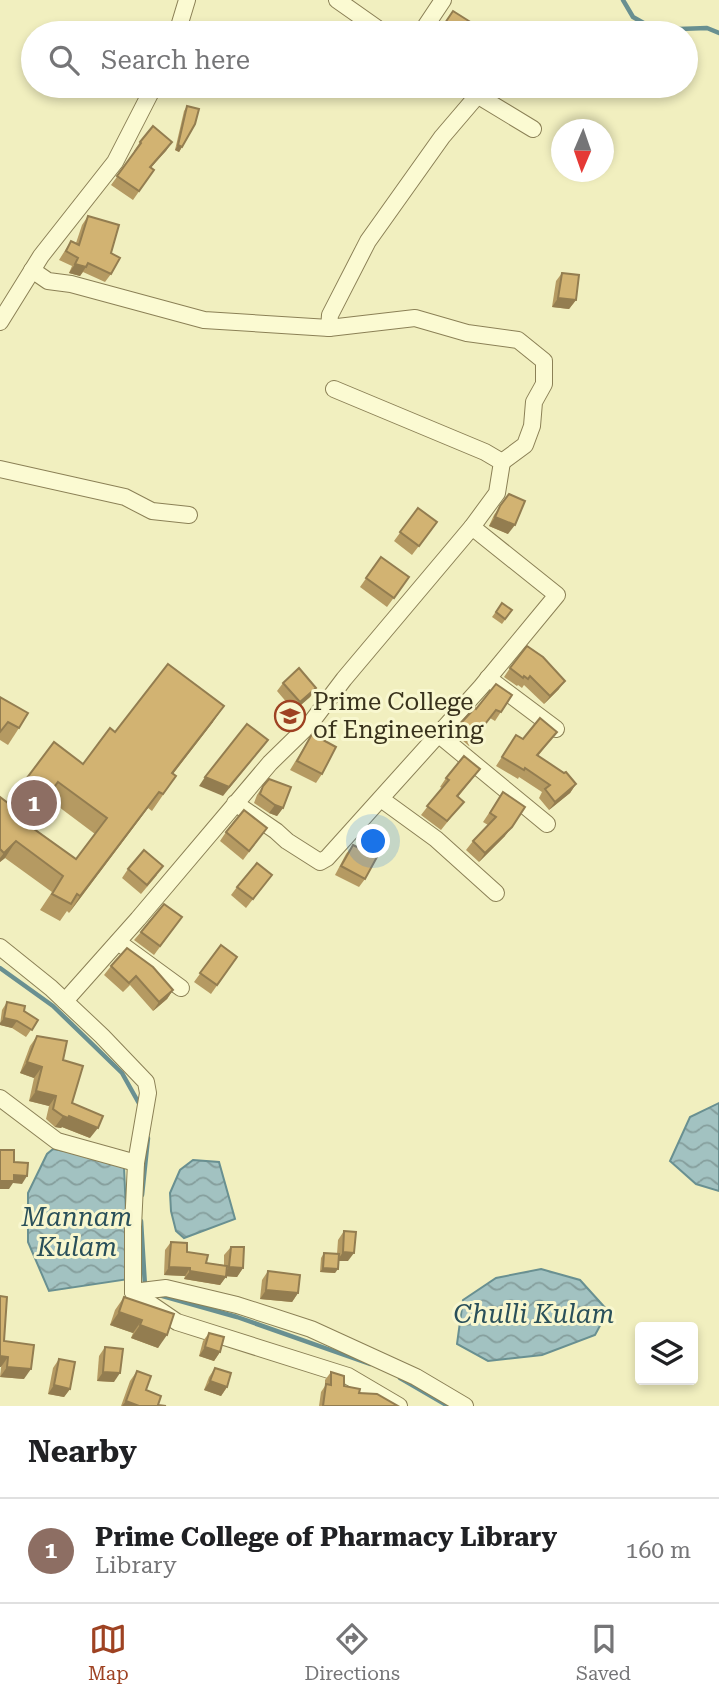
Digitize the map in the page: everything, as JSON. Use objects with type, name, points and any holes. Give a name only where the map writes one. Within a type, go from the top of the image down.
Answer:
[{"type":"street","points":[[181,21],[187,0]]},
{"type":"street","points":[[337,0],[367,21]]},
{"type":"street","points":[[429,21],[443,0]]},
{"type":"street","points":[[0,322],[41,256],[116,162],[148,98]]},
{"type":"street","points":[[329,328],[330,315],[368,241],[442,137],[475,98]]},
{"type":"street","points":[[480,98],[533,129]]},
{"type":"street","points":[[32,270],[48,281],[204,320],[329,328],[415,318],[467,333],[518,340],[544,361],[544,384],[534,402],[532,426],[525,445],[502,462],[497,493],[472,527],[344,679],[310,724],[270,763],[65,1001]]},
{"type":"street","points":[[334,389],[473,447],[502,462]]},
{"type":"street","points":[[0,469],[125,497],[152,511],[190,515]]},
{"type":"street","points":[[235,803],[320,862],[327,858],[381,799],[488,678],[556,595],[472,527]]},
{"type":"street","points":[[488,678],[556,729]]},
{"type":"street","points":[[438,734],[547,824]]},
{"type":"street","points":[[381,799],[436,839],[496,893]]},
{"type":"street","points":[[118,942],[181,988]]},
{"type":"street","points":[[0,947],[51,988],[146,1082],[148,1093],[136,1163],[141,1291],[177,1322],[348,1376],[399,1406]]},
{"type":"street","points":[[0,1098],[57,1141],[136,1163]]},
{"type":"street","points":[[141,1291],[166,1288],[237,1305],[311,1329],[416,1377],[465,1406]]},
{"type":"water","points":[[719,1103],[719,1191],[696,1184],[670,1161],[690,1117]]},
{"type":"water","name":"Mannam Kulam","points":[[53,1149],[87,1155],[124,1167],[129,1279],[49,1291],[28,1242],[28,1193],[47,1154]]},
{"type":"water","points":[[193,1160],[219,1162],[235,1219],[184,1238],[176,1231],[170,1193],[180,1170]]},
{"type":"water","name":"Chulli Kulam","points":[[541,1269],[580,1280],[608,1311],[595,1335],[542,1355],[488,1361],[457,1344],[463,1300],[496,1278]]},
{"type":"building","points":[[453,11],[469,21],[446,21]]},
{"type":"building","points":[[187,106],[199,109],[195,124],[182,147],[178,145]]},
{"type":"building","points":[[153,126],[172,142],[150,167],[154,170],[139,191],[117,176]]},
{"type":"building","points":[[88,216],[119,225],[111,253],[120,258],[111,274],[88,263],[86,267],[75,264],[78,258],[66,251],[71,241],[79,245]]},
{"type":"building","points":[[562,273],[579,275],[576,300],[558,298]]},
{"type":"building","points":[[509,494],[525,501],[515,525],[495,517]]},
{"type":"building","points":[[418,508],[437,522],[419,546],[400,532]]},
{"type":"building","points":[[381,557],[409,577],[394,598],[366,578]]},
{"type":"building","points":[[502,603],[512,610],[505,619],[496,612]]},
{"type":"building","points":[[527,646],[543,657],[565,681],[550,696],[530,676],[528,679],[524,676],[523,678],[510,668]]},
{"type":"building","points":[[168,664],[224,706],[172,773],[176,776],[163,794],[159,792],[80,896],[77,894],[71,904],[52,894],[63,876],[16,841],[4,853],[0,849],[0,797],[8,803],[54,742],[83,764],[110,728],[115,732]],"holes":[[[58,782],[107,818],[76,859],[27,824]]]},
{"type":"building","points":[[299,668],[316,688],[300,702],[283,683]]},
{"type":"building","points":[[496,684],[512,695],[501,712],[496,710],[475,737],[460,724]]},
{"type":"building","points":[[0,697],[28,713],[19,728],[8,722],[0,732]]},
{"type":"building","points":[[540,718],[557,732],[537,755],[566,772],[576,784],[555,802],[545,789],[550,785],[502,757],[516,735],[523,739]]},
{"type":"building","points":[[247,724],[268,740],[229,787],[205,777]]},
{"type":"building","points":[[312,734],[336,747],[322,774],[297,761]]},
{"type":"building","points":[[464,756],[480,769],[457,796],[464,802],[447,821],[427,806],[449,780],[446,778]]},
{"type":"building","points":[[269,779],[291,787],[283,808],[260,794]]},
{"type":"building","points":[[503,792],[525,807],[512,827],[485,853],[473,841],[496,817],[490,813]]},
{"type":"building","points":[[244,810],[267,828],[249,851],[226,832]]},
{"type":"building","points":[[353,845],[377,857],[365,879],[341,866]]},
{"type":"building","points":[[144,850],[163,866],[147,885],[128,869]]},
{"type":"building","points":[[257,863],[272,875],[253,899],[237,887]]},
{"type":"building","points":[[164,904],[182,917],[160,946],[141,932]]},
{"type":"building","points":[[221,945],[237,957],[217,985],[200,973]]},
{"type":"building","points":[[127,948],[153,967],[173,990],[159,1002],[136,976],[129,983],[111,966]]},
{"type":"building","points":[[7,1002],[25,1006],[24,1011],[38,1020],[32,1030],[17,1021],[4,1018]]},
{"type":"building","points":[[37,1036],[67,1041],[63,1060],[83,1066],[72,1103],[103,1116],[98,1128],[63,1116],[53,1109],[56,1096],[36,1091],[42,1067],[27,1062]]},
{"type":"building","points":[[0,1150],[14,1150],[14,1162],[28,1163],[27,1176],[14,1175],[14,1181],[0,1181]]},
{"type":"building","points":[[344,1231],[356,1232],[354,1253],[343,1252]]},
{"type":"building","points":[[171,1242],[187,1243],[187,1252],[208,1255],[206,1263],[227,1266],[226,1277],[190,1271],[190,1268],[169,1267]]},
{"type":"building","points":[[231,1247],[244,1247],[243,1268],[229,1267]]},
{"type":"building","points":[[324,1253],[339,1254],[338,1269],[323,1268]]},
{"type":"building","points":[[268,1271],[300,1275],[298,1293],[266,1290]]},
{"type":"building","points":[[0,1296],[7,1297],[4,1341],[34,1345],[31,1369],[7,1367],[8,1357],[0,1356]]},
{"type":"building","points":[[124,1297],[174,1314],[167,1335],[140,1325],[142,1320],[119,1312]]},
{"type":"building","points":[[209,1333],[224,1337],[220,1352],[205,1347]]},
{"type":"building","points":[[105,1347],[123,1349],[120,1373],[103,1372]]},
{"type":"building","points":[[59,1359],[75,1362],[70,1389],[54,1385]]},
{"type":"building","points":[[215,1368],[231,1373],[227,1387],[210,1381]]},
{"type":"building","points":[[137,1371],[151,1376],[146,1390],[161,1396],[158,1405],[166,1406],[139,1406],[126,1401]]},
{"type":"building","points":[[331,1372],[344,1376],[344,1386],[360,1389],[359,1393],[377,1394],[398,1406],[323,1406],[326,1384],[331,1385]]},
{"type":"waterway","points":[[623,0],[633,17],[640,21]]},
{"type":"waterway","points":[[698,28],[707,28],[719,33]]},
{"type":"waterway","points":[[0,968],[53,1006],[122,1073],[141,1107]]},
{"type":"waterway","points":[[142,1195],[148,1138]]},
{"type":"waterway","points":[[141,1221],[145,1286]]},
{"type":"waterway","points":[[159,1295],[237,1317],[370,1364]]},
{"type":"waterway","points":[[400,1378],[448,1406]]},
{"type":"place","name":"Prime College of Engineering","points":[[290,716]]},
{"type":"place","name":"Prime College of Pharmacy Library","points":[[34,803]]}]
